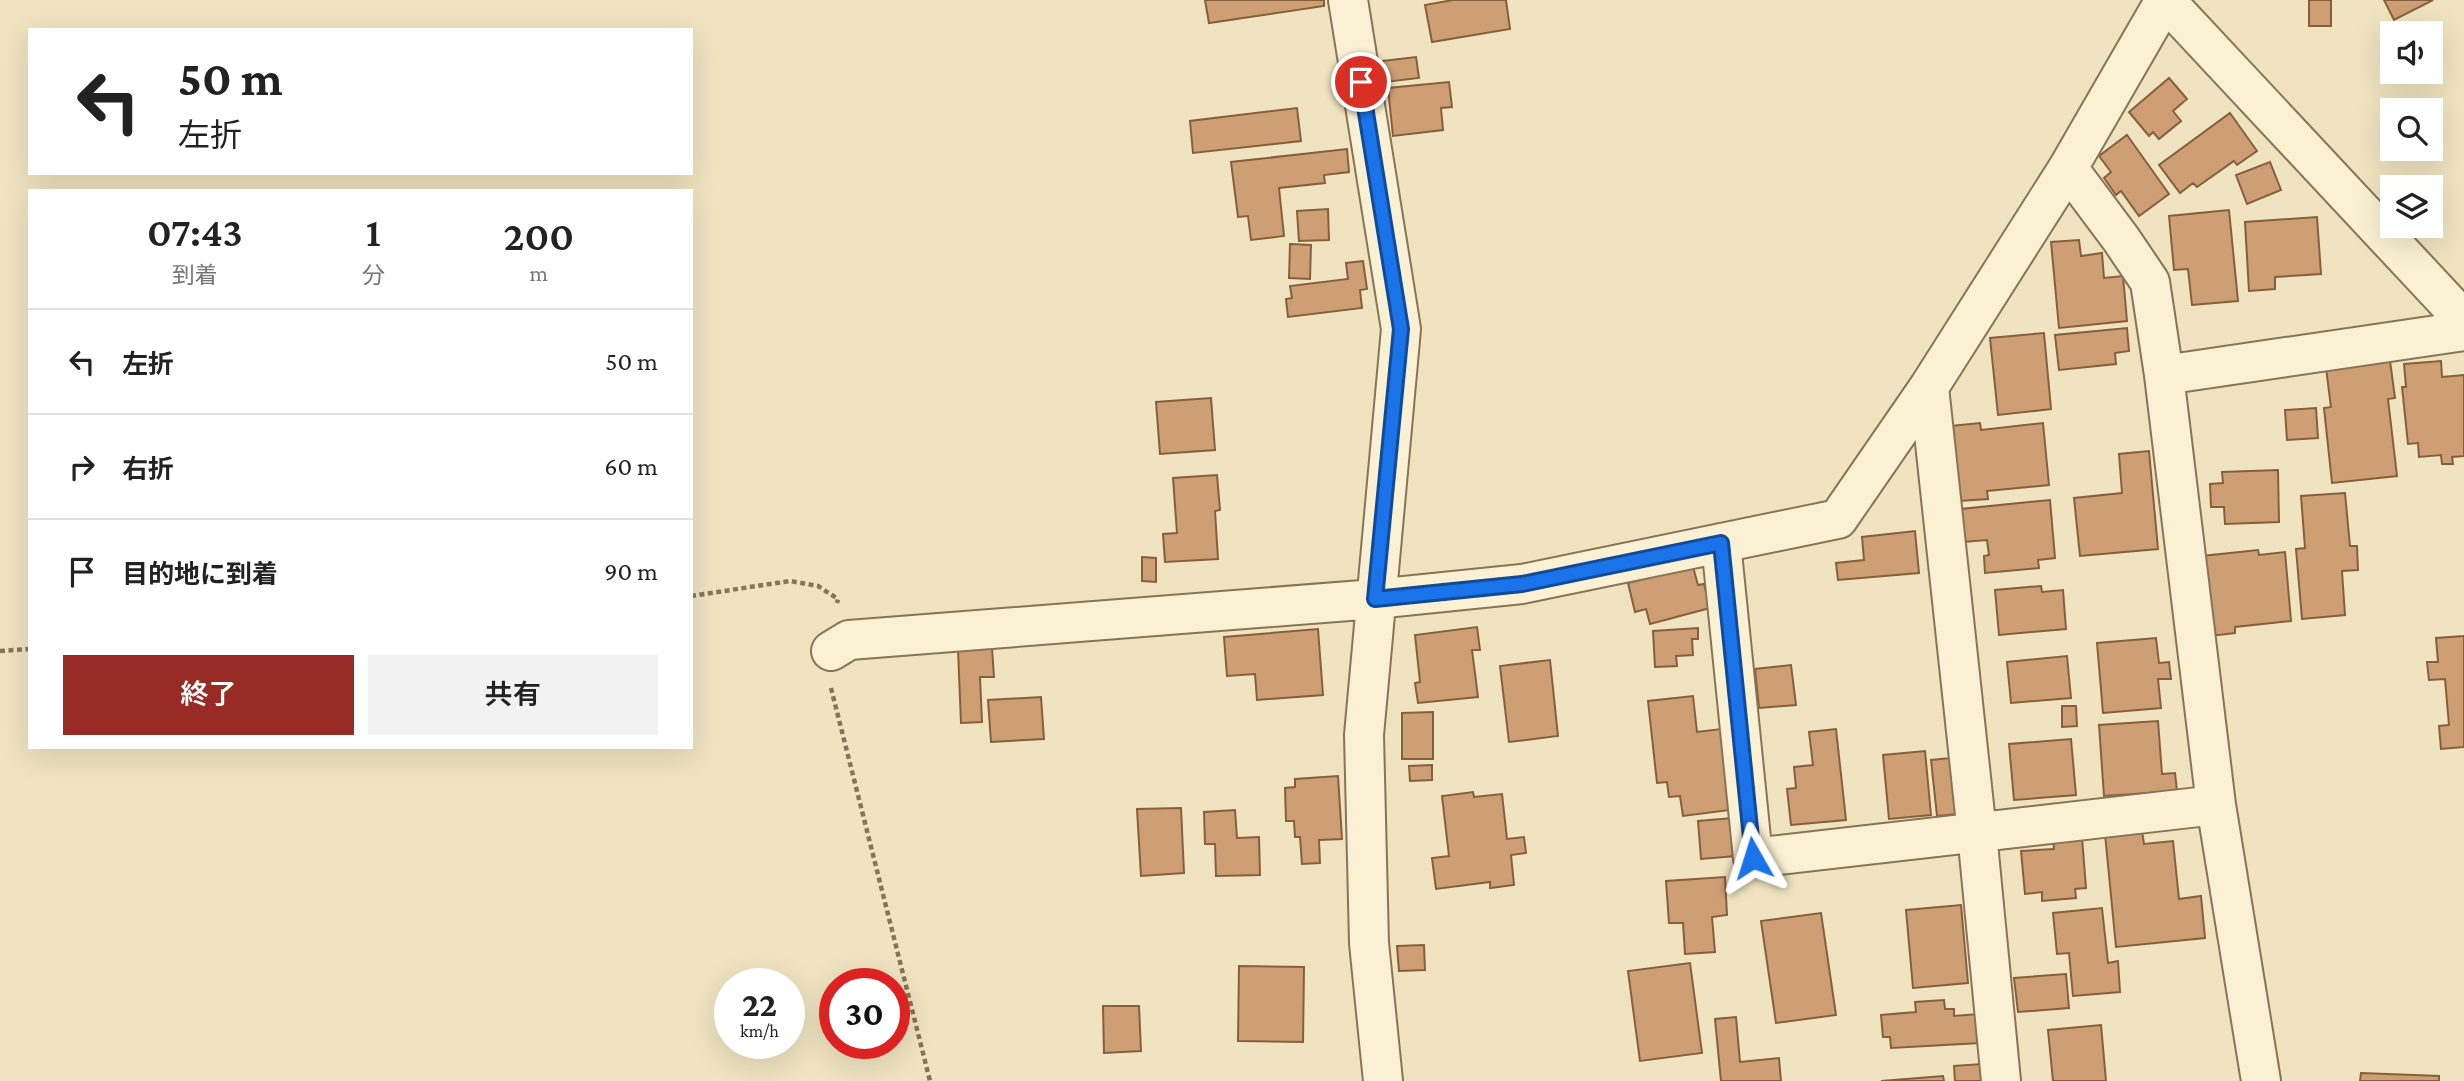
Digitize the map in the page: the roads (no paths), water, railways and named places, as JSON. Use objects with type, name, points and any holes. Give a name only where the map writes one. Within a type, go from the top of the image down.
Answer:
[{"type":"street","points":[[1348,0],[1401,329],[1375,599],[1365,748],[1369,943],[1383,1081]]},
{"type":"street","points":[[831,650],[849,640],[1375,599],[1522,584],[1838,519],[1928,387],[2068,168],[2165,0],[2464,320]]},
{"type":"street","points":[[2068,168],[2150,282],[2164,375],[2216,805],[2261,1081]]},
{"type":"street","points":[[2164,375],[2464,331]]},
{"type":"street","points":[[1928,387],[2001,1081]]},
{"type":"street","points":[[1721,543],[1753,858],[2216,805]]}]
